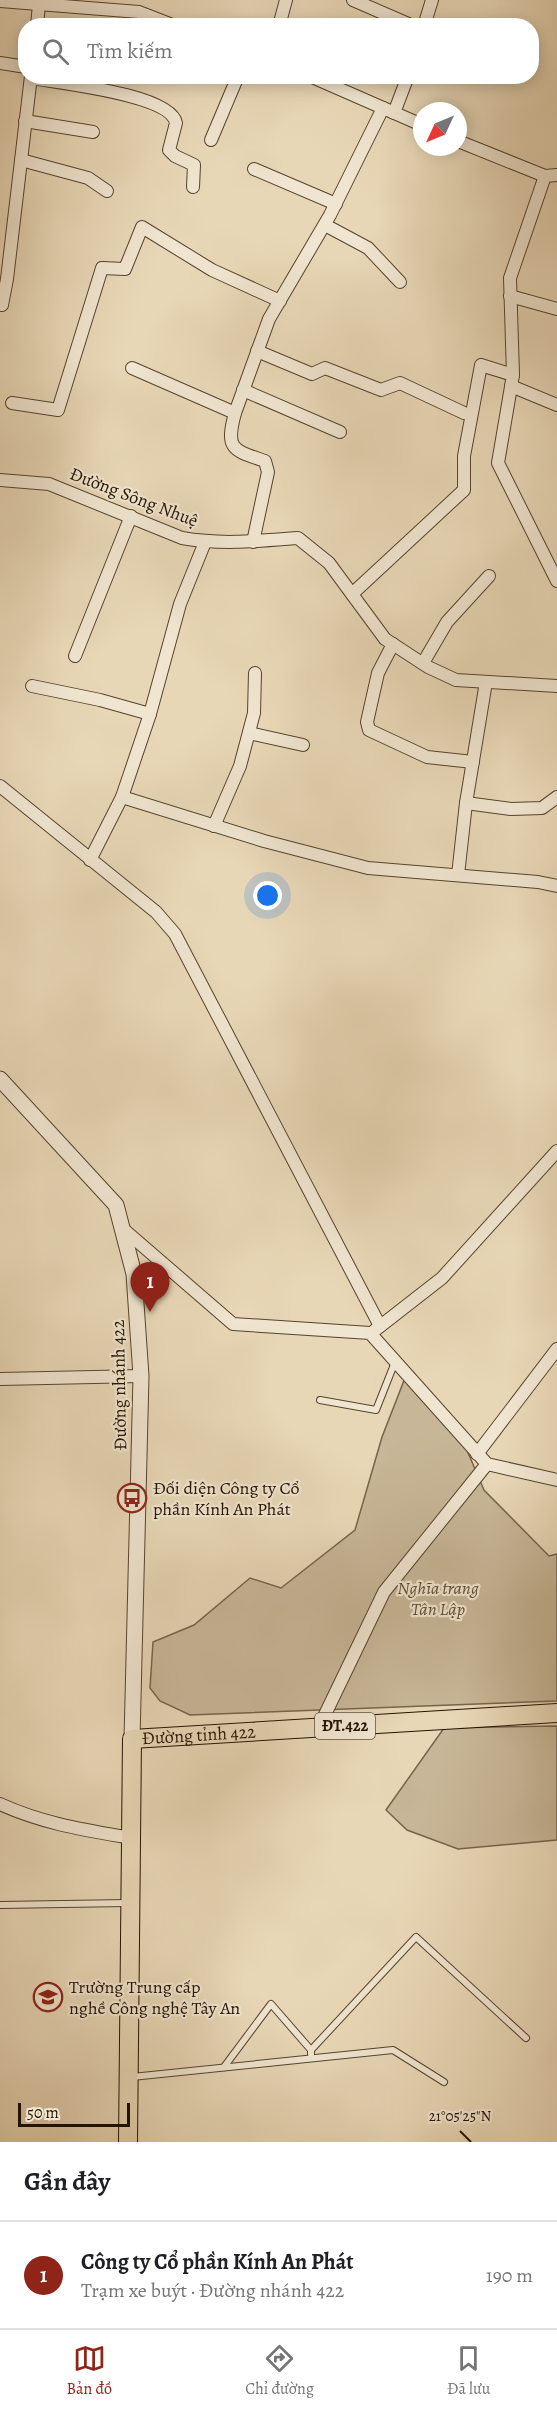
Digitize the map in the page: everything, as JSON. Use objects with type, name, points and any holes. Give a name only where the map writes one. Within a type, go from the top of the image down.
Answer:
[{"type":"main road","name":"Đường tỉnh 422","points":[[128,2142],[132,1739],[557,1713]]},
{"type":"street","points":[[281,18],[286,0]]},
{"type":"street","points":[[353,0],[395,18]]},
{"type":"street","points":[[426,18],[432,0]]},
{"type":"street","points":[[0,1],[134,6],[159,18]]},
{"type":"street","points":[[38,18],[39,4]]},
{"type":"street","points":[[0,63],[18,70]]},
{"type":"street","points":[[0,304],[2,305],[7,279],[28,84]]},
{"type":"street","points":[[75,84],[131,96],[160,106],[171,113],[176,123],[169,150],[174,156],[195,167],[193,187]]},
{"type":"street","points":[[211,140],[235,84]]},
{"type":"street","points":[[329,84],[413,121]]},
{"type":"street","points":[[252,542],[268,472],[265,460],[238,452],[232,445],[231,426],[235,413],[269,319],[325,225],[403,84]]},
{"type":"street","points":[[26,121],[93,132]]},
{"type":"street","points":[[467,144],[551,175],[510,278],[512,380],[498,463],[557,581]]},
{"type":"street","points":[[21,160],[88,178],[107,191]]},
{"type":"street","points":[[254,169],[336,204]]},
{"type":"street","points":[[325,225],[368,248],[400,282]]},
{"type":"street","points":[[12,403],[58,410],[102,268],[125,269],[142,227],[212,270],[280,301]]},
{"type":"street","points":[[510,296],[557,309]]},
{"type":"street","points":[[257,351],[312,374],[325,368],[381,390],[400,383],[464,413]]},
{"type":"street","points":[[352,594],[464,490],[464,456],[480,364],[557,405]]},
{"type":"street","points":[[132,368],[235,413]]},
{"type":"street","points":[[243,390],[340,432]]},
{"type":"street","name":"Đường Sông Nhuệ","points":[[0,480],[49,484],[182,538],[205,542],[252,542],[298,538],[329,563],[386,639],[423,663],[456,680],[557,686]]},
{"type":"street","points":[[75,656],[131,516]]},
{"type":"street","points":[[90,860],[122,797],[150,714],[180,604],[205,542]]},
{"type":"street","points":[[423,663],[447,622],[489,576]]},
{"type":"street","points":[[393,644],[378,673],[367,722],[369,730],[427,757],[473,762]]},
{"type":"street","points":[[214,826],[240,766],[254,713],[255,673]]},
{"type":"street","points":[[458,875],[466,803],[486,682]]},
{"type":"street","points":[[32,686],[100,700],[150,714]]},
{"type":"street","points":[[249,732],[303,745]]},
{"type":"street","points":[[0,786],[156,912],[176,934],[375,1330],[396,1362],[487,1464],[557,1480]]},
{"type":"street","points":[[122,797],[214,826],[368,868],[538,882],[557,886]]},
{"type":"street","points":[[466,803],[511,809],[542,808],[557,797]]},
{"type":"street","name":"Đường nhánh 422","points":[[0,1078],[116,1205],[134,1274],[141,1376],[132,1739]]},
{"type":"street","points":[[122,1228],[233,1324],[375,1330],[442,1278],[557,1152]]},
{"type":"street","points":[[477,1454],[557,1349]]},
{"type":"street","points":[[0,1379],[141,1376]]},
{"type":"street","points":[[319,1728],[384,1592],[487,1464]]},
{"type":"street","points":[[0,1804],[52,1824],[131,1838]]},
{"type":"lane","points":[[320,1400],[376,1410],[396,1362]]},
{"type":"lane","points":[[0,1905],[130,1903]]},
{"type":"lane","points":[[311,2049],[416,1937],[526,2038]]},
{"type":"lane","points":[[224,2067],[271,2004],[311,2049],[312,2058]]},
{"type":"lane","points":[[128,2077],[393,2050],[444,2082]]},
{"type":"green space","name":"Nghĩa trang Tân Lập","points":[[405,1378],[466,1448],[484,1490],[549,1556],[557,1554],[557,1701],[190,1715],[160,1701],[150,1688],[153,1642],[194,1625],[250,1578],[281,1588],[355,1530],[382,1437]]},
{"type":"green space","points":[[557,1726],[557,1840],[458,1849],[407,1830],[386,1810],[444,1728]]},
{"type":"place","name":"Công ty Cổ phần Kính An Phát","points":[[150,1312]]},
{"type":"place","name":"Đối diện Công ty Cổ phần Kính An Phát","points":[[132,1498]]},
{"type":"place","name":"Trường Trung cấp nghề Công nghệ Tây An","points":[[48,1997]]}]
